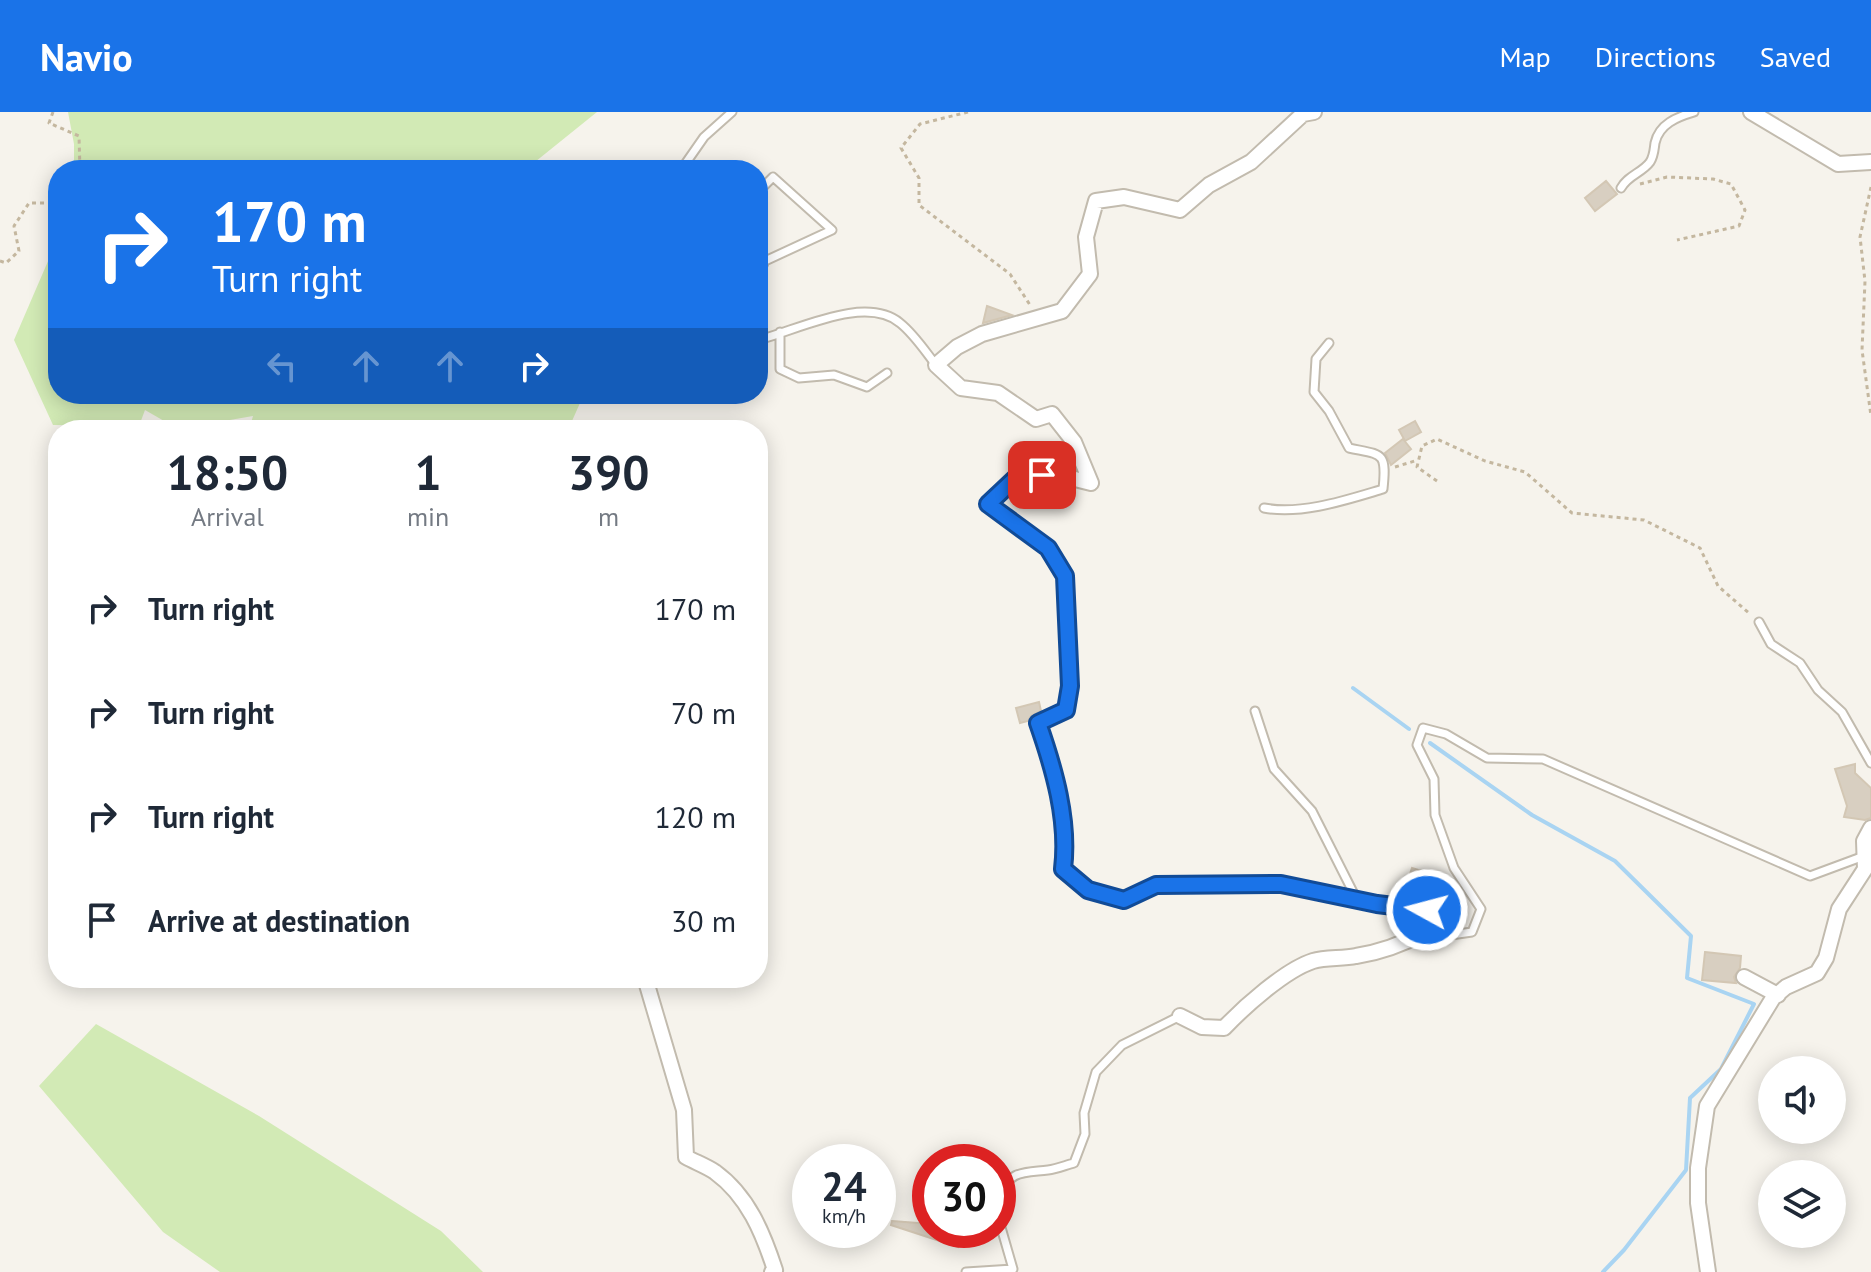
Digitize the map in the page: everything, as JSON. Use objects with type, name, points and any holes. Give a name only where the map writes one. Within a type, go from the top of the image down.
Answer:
[{"type":"street","points":[[1180,1016],[1202,1027],[1224,1028],[1245,1006],[1312,961],[1396,948],[1425,932],[1427,910],[1357,900],[1281,884],[1156,885],[1124,900],[1088,890],[1063,869],[1065,849],[1055,771],[1038,723],[1066,710],[1070,686],[1065,576],[1048,548],[988,504],[1021,473],[1063,476],[1091,483],[1074,442],[1052,414],[1036,419],[998,393],[961,388],[936,365],[957,347],[982,334],[1062,311],[1090,274],[1086,237],[1096,201],[1124,197],[1180,210],[1209,185],[1251,162],[1303,114],[1314,112]]},
{"type":"street","points":[[1751,112],[1838,164],[1871,162]]},
{"type":"street","points":[[1708,1272],[1698,1203],[1698,1168],[1707,1106],[1778,995],[1786,987],[1817,973],[1826,958],[1839,909],[1865,869],[1864,841],[1871,828]]},
{"type":"street","points":[[1744,977],[1778,995]]},
{"type":"street","points":[[648,988],[684,1110],[686,1157],[715,1172],[744,1202],[761,1228],[775,1270],[772,1272]]},
{"type":"lane","points":[[688,160],[704,137],[732,112]]},
{"type":"lane","points":[[1621,188],[1625,179],[1649,164],[1656,137],[1671,120],[1694,112]]},
{"type":"lane","points":[[768,182],[773,177],[832,230],[768,260]]},
{"type":"lane","points":[[768,336],[841,314],[869,311],[898,320],[936,365]]},
{"type":"lane","points":[[780,332],[780,369],[799,378],[834,375],[867,387],[887,373]]},
{"type":"lane","points":[[1264,508],[1279,511],[1342,501],[1383,489],[1383,461],[1371,450],[1349,448],[1329,411],[1314,392],[1316,359],[1329,343]]},
{"type":"lane","points":[[1759,622],[1771,644],[1800,663],[1818,690],[1842,712],[1871,763]]},
{"type":"lane","points":[[1255,711],[1274,769],[1312,811],[1357,900]]},
{"type":"lane","points":[[1427,910],[1451,935],[1472,932],[1481,909],[1454,868],[1435,815],[1434,779],[1417,745],[1423,728],[1446,734],[1487,758],[1543,759],[1810,876],[1865,855]]},
{"type":"lane","points":[[1016,1175],[1023,1171],[1051,1170],[1074,1163],[1085,1134],[1084,1113],[1096,1072],[1122,1045],[1180,1016]]},
{"type":"lane","points":[[966,1272],[1013,1269],[1007,1248]]},
{"type":"path","points":[[53,112],[49,123],[79,136],[80,160]]},
{"type":"path","points":[[968,112],[920,124],[901,148],[919,178],[919,205],[1010,274],[1039,318]]},
{"type":"path","points":[[1621,188],[1667,177],[1713,179],[1731,184],[1745,210],[1739,226],[1677,240]]},
{"type":"path","points":[[1871,187],[1860,237],[1865,281],[1862,350],[1871,416]]},
{"type":"path","points":[[0,261],[6,263],[19,251],[14,226],[29,203],[48,203]]},
{"type":"path","points":[[1437,481],[1417,467],[1422,446],[1437,439],[1485,461],[1525,472],[1572,513],[1644,520],[1700,548],[1718,586],[1759,622]]},
{"type":"path","points":[[1385,470],[1418,460]]},
{"type":"green space","points":[[68,112],[597,112],[537,160],[74,160]]},
{"type":"green space","points":[[48,261],[48,404],[580,404],[572,420],[252,420],[253,416],[230,420],[162,420],[145,410],[141,420],[51,420],[14,340]]},
{"type":"green space","points":[[96,1024],[259,1116],[441,1231],[483,1272],[220,1272],[163,1232],[39,1086]]},
{"type":"building","points":[[1606,181],[1617,194],[1595,211],[1585,198]]},
{"type":"building","points":[[987,306],[1012,315],[983,323]]},
{"type":"building","points":[[1415,421],[1421,432],[1405,441],[1399,430]]},
{"type":"building","points":[[1403,439],[1411,449],[1391,465],[1385,453]]},
{"type":"building","points":[[1039,702],[1041,711],[1020,723],[1016,708]]},
{"type":"building","points":[[1855,764],[1855,773],[1871,788],[1871,818],[1865,820],[1844,817],[1847,806],[1835,769]]},
{"type":"building","points":[[1412,868],[1428,873],[1419,899],[1402,897]]},
{"type":"building","points":[[1705,952],[1741,956],[1740,968],[1734,977],[1736,983],[1702,980]]},
{"type":"building","points":[[896,1221],[912,1223],[912,1232],[896,1227]]},
{"type":"waterway","points":[[1353,688],[1409,729]]},
{"type":"waterway","points":[[1430,743],[1532,815],[1615,861],[1691,936],[1687,978],[1754,1004],[1721,1069],[1690,1098],[1686,1170],[1624,1250],[1603,1272]]},
{"type":"route","points":[[1042,475],[1021,473],[988,504],[1048,548],[1065,576],[1070,686],[1066,710],[1038,723],[1055,771],[1065,849],[1063,869],[1088,890],[1124,900],[1156,885],[1281,884],[1377,904],[1427,910]]}]
